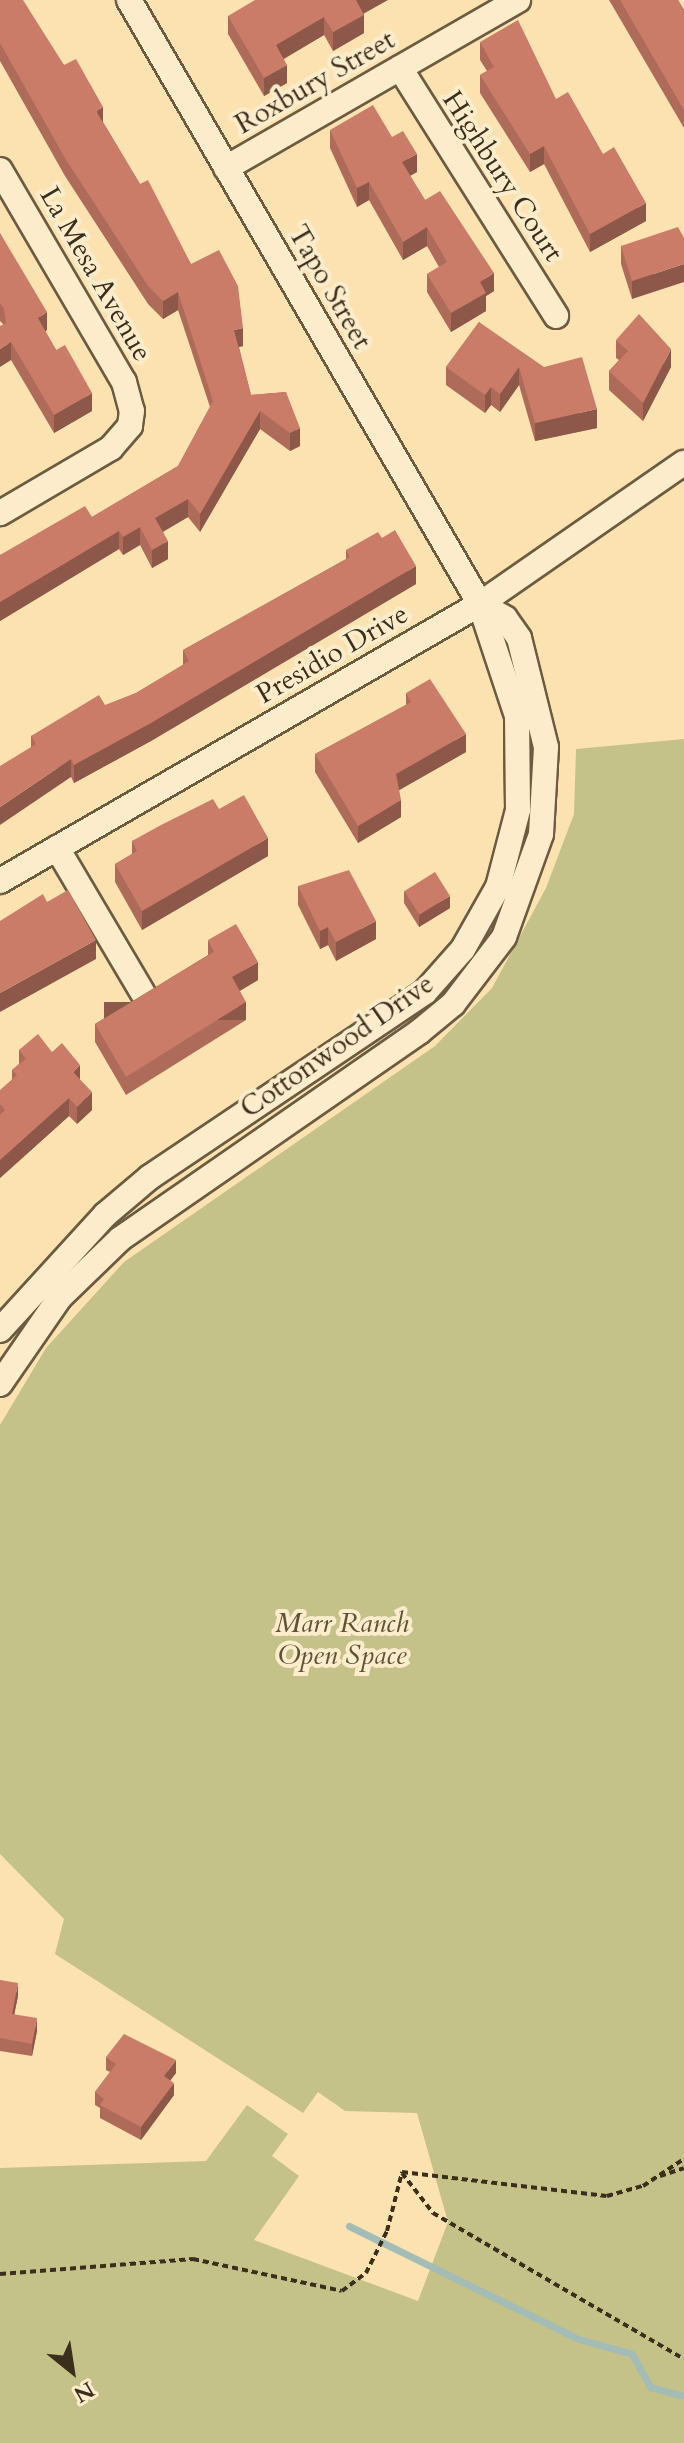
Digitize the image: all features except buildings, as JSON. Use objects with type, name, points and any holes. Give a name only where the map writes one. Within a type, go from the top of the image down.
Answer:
[{"type":"street","name":"Tapo Street","points":[[129,0],[480,604]]},
{"type":"street","name":"Roxbury Street","points":[[226,168],[518,0]]},
{"type":"street","name":"Highbury Court","points":[[400,68],[556,316]]},
{"type":"street","name":"La Mesa Avenue","points":[[0,170],[124,382],[132,411],[130,426],[111,448],[0,513]]},
{"type":"street","name":"Presidio Drive","points":[[0,881],[480,604],[684,463]]},
{"type":"street","name":"Cottonwood Drive","points":[[0,1330],[116,1205],[425,992],[463,949],[498,887],[520,774],[517,716],[480,604]]},
{"type":"street","name":"Cottonwood Drive","points":[[0,1384],[60,1297],[120,1239],[419,1032],[453,1004],[504,937],[541,834],[546,747],[519,638],[505,618],[480,604]]},
{"type":"street","points":[[57,848],[144,995]]},
{"type":"path","points":[[654,2178],[684,2159]]},
{"type":"path","points":[[402,2172],[607,2196],[684,2168]]},
{"type":"path","points":[[0,2274],[193,2259],[342,2291],[366,2273],[387,2231],[402,2172]]},
{"type":"path","points":[[402,2172],[433,2213],[684,2359]]},
{"type":"green space","name":"Marr Ranch Open Space","points":[[684,739],[684,2443],[0,2443],[0,2168],[206,2161],[247,2105],[288,2134],[272,2156],[299,2176],[254,2240],[418,2301],[448,2222],[417,2113],[345,2111],[318,2092],[303,2113],[55,1954],[64,1919],[0,1854],[0,1425],[46,1348],[124,1262],[435,1046],[492,988],[546,888],[574,814],[576,749]]},
{"type":"waterway","points":[[349,2226],[579,2339],[632,2354],[650,2387],[684,2396]]}]
